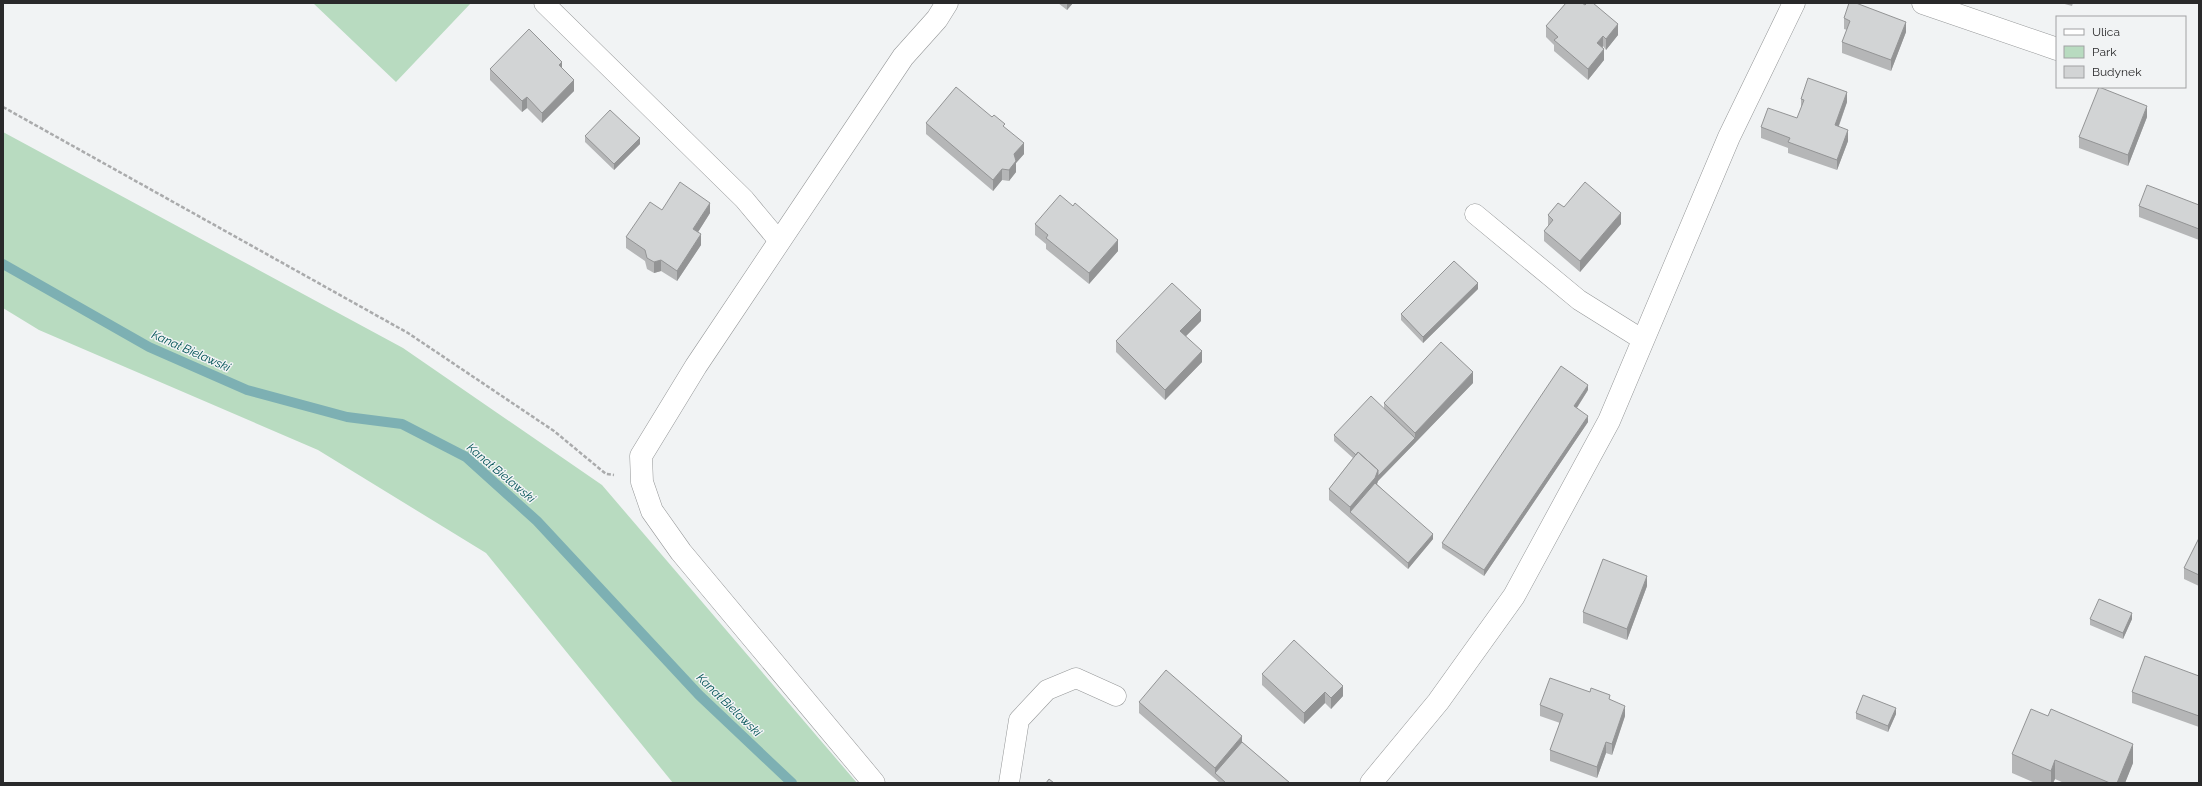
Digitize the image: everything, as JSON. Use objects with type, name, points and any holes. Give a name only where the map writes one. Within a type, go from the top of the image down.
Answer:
[{"type":"street","points":[[874,783],[681,552],[652,510],[642,482],[642,456],[696,366],[903,57],[938,19],[947,3]]},
{"type":"street","points":[[1371,783],[1438,702],[1514,596],[1609,421],[1729,137],[1794,3]]},
{"type":"street","points":[[1923,3],[2056,49]]},
{"type":"lane","points":[[544,3],[744,199],[780,241]]},
{"type":"lane","points":[[1475,214],[1579,300],[1643,340]]},
{"type":"lane","points":[[1009,783],[1020,720],[1047,690],[1076,678],[1116,696]]},
{"type":"path","points":[[3,107],[408,333],[554,431],[606,474],[642,482]]},
{"type":"green space","points":[[313,3],[471,3],[396,82]]},
{"type":"green space","points":[[3,132],[403,348],[602,485],[857,783],[673,783],[486,553],[318,450],[39,330],[3,308]]},
{"type":"building","points":[[1566,3],[1582,3],[1585,5],[1587,3],[1593,3],[1618,24],[1606,39],[1603,36],[1597,43],[1604,49],[1588,69],[1554,40],[1558,37],[1546,26]]},
{"type":"building","points":[[1849,3],[1856,3],[1906,22],[1891,60],[1842,42],[1850,21],[1844,18]]},
{"type":"building","points":[[529,29],[562,62],[559,65],[574,80],[542,113],[527,97],[522,101],[490,69]]},
{"type":"building","points":[[1808,78],[1847,92],[1835,125],[1848,130],[1837,160],[1788,142],[1790,138],[1761,127],[1768,108],[1797,118],[1804,100],[1801,99]]},
{"type":"building","points":[[956,87],[992,117],[994,115],[1005,124],[1003,126],[1024,143],[1014,154],[1016,161],[1009,170],[1002,169],[993,180],[926,123]]},
{"type":"building","points":[[2099,88],[2147,106],[2128,155],[2079,137]]},
{"type":"building","points":[[610,110],[640,138],[614,164],[585,136]]},
{"type":"building","points":[[680,182],[710,203],[693,229],[701,234],[677,271],[661,260],[654,262],[647,258],[645,250],[626,237],[650,202],[662,210]]},
{"type":"building","points":[[1585,182],[1621,213],[1580,261],[1544,231],[1553,220],[1548,215],[1558,203],[1564,207]]},
{"type":"building","points":[[2147,185],[2199,205],[2199,229],[2139,206]]},
{"type":"building","points":[[1060,195],[1073,206],[1075,203],[1118,240],[1089,273],[1046,238],[1048,235],[1035,224]]},
{"type":"building","points":[[1454,261],[1478,283],[1423,337],[1401,314]]},
{"type":"building","points":[[1172,283],[1201,310],[1180,331],[1202,351],[1165,390],[1116,341]]},
{"type":"building","points":[[1441,342],[1473,372],[1415,433],[1384,403]]},
{"type":"building","points":[[1561,366],[1588,385],[1574,406],[1588,416],[1484,570],[1442,543]]},
{"type":"building","points":[[1371,396],[1415,438],[1378,476],[1378,470],[1358,452],[1356,455],[1334,435]]},
{"type":"building","points":[[1358,452],[1378,470],[1375,478],[1350,507],[1329,489]]},
{"type":"building","points":[[1375,483],[1433,534],[1408,563],[1350,512]]},
{"type":"building","points":[[2199,538],[2199,575],[2184,568]]},
{"type":"building","points":[[1603,559],[1647,576],[1627,629],[1583,612]]},
{"type":"building","points":[[2099,599],[2132,613],[2123,633],[2090,619]]},
{"type":"building","points":[[1294,640],[1343,686],[1331,698],[1325,692],[1304,713],[1262,674]]},
{"type":"building","points":[[2145,656],[2199,676],[2199,716],[2132,692]]},
{"type":"building","points":[[1166,670],[1242,736],[1215,768],[1139,702]]},
{"type":"building","points":[[1550,678],[1590,692],[1591,688],[1610,695],[1609,699],[1625,706],[1612,744],[1606,742],[1597,767],[1550,750],[1563,714],[1540,705]]},
{"type":"building","points":[[1863,695],[1896,708],[1888,726],[1856,713]]},
{"type":"building","points":[[2031,709],[2048,716],[2051,709],[2133,744],[2117,783],[2110,783],[2055,760],[2051,771],[2012,754]]},
{"type":"building","points":[[1242,742],[1290,783],[1226,783],[1215,773]]},
{"type":"building","points":[[1049,779],[1054,783],[1046,783]]},
{"type":"waterway","name":"Kanał Bielawski","points":[[3,264],[149,347],[247,390],[347,417],[402,424],[466,457],[537,521],[699,695],[792,783]]}]
